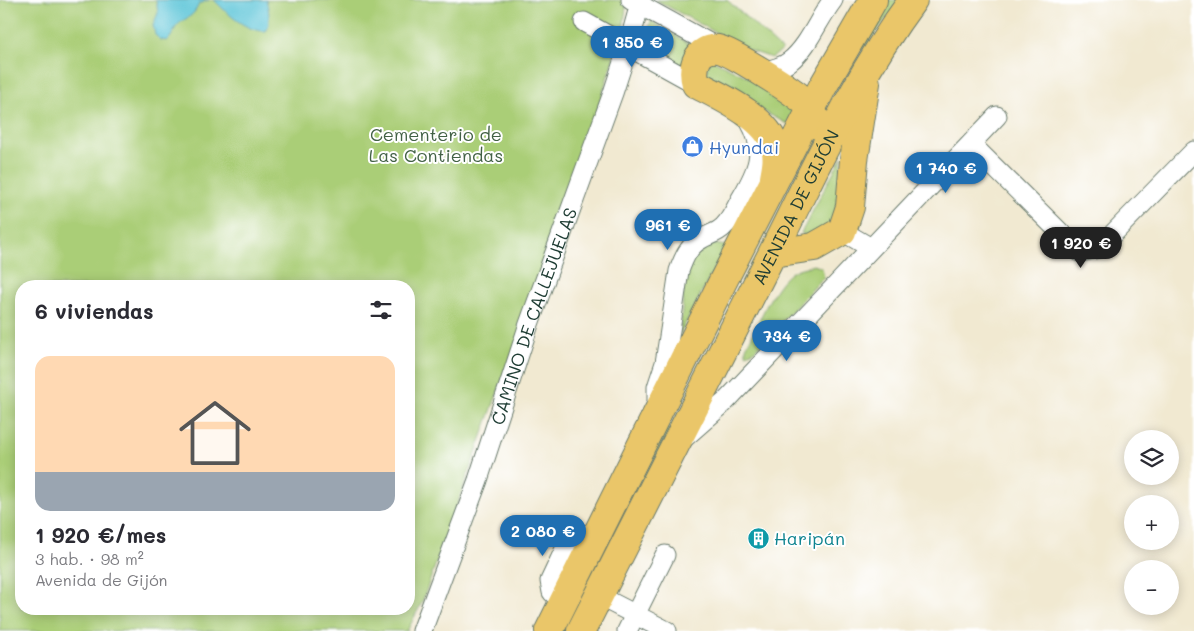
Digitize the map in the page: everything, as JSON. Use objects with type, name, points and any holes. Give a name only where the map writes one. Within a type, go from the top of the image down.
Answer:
[{"type":"highway","name":"AVENIDA DE GIJÓN","points":[[549,631],[774,183],[810,123],[835,66],[873,0]]},
{"type":"highway","name":"AVENIDA DE GIJÓN","points":[[581,631],[773,253],[837,122],[893,26],[913,0]]},
{"type":"highway","points":[[721,353],[726,322],[811,153],[816,139],[810,123],[805,102],[765,74],[720,49],[708,49],[700,55],[695,63],[693,74],[696,84],[741,109],[784,129],[810,123],[826,123],[859,63],[893,26]]},
{"type":"highway","points":[[765,74],[802,82],[818,77],[835,66]]},
{"type":"highway","points":[[773,253],[814,247],[842,230],[850,207],[854,160],[868,71]]},
{"type":"highway","points":[[741,109],[769,134],[775,145],[777,158],[774,183]]},
{"type":"street","points":[[765,74],[790,62],[833,0]]},
{"type":"street","points":[[637,2],[720,49]]},
{"type":"street","name":"CAMINO DE CALLEJUELAS","points":[[422,631],[478,480],[529,324],[628,47],[637,2]]},
{"type":"street","points":[[584,22],[696,84]]},
{"type":"street","name":"AVENIDA DE GIJÓN","points":[[657,415],[657,387],[665,363],[679,271],[683,258],[694,244],[723,228],[730,219],[758,167],[759,145],[756,133],[741,109]]},
{"type":"street","name":"AVENIDA DE GIJÓN","points":[[674,447],[725,402],[997,116]]},
{"type":"street","points":[[971,144],[1080,252],[1099,248],[1194,151]]},
{"type":"street","points":[[842,230],[871,248]]},
{"type":"street","points":[[631,623],[665,555]]},
{"type":"street","points":[[599,596],[631,623],[667,631]]},
{"type":"green space","name":"Cementerio de Las Contiendas","points":[[0,0],[627,0],[624,23],[567,211],[500,386],[422,602],[407,631],[0,631]]},
{"type":"green space","points":[[656,0],[727,0],[782,50],[772,58],[748,50]]},
{"type":"green space","points":[[887,0],[900,0],[863,49],[857,46]]},
{"type":"green space","points":[[651,21],[691,45],[681,68],[643,47]]},
{"type":"green space","points":[[713,60],[800,103],[787,124],[707,80],[707,65]]},
{"type":"green space","points":[[842,156],[835,218],[831,226],[807,236],[801,233]]},
{"type":"green space","points":[[714,244],[726,246],[680,334],[686,263],[704,246]]},
{"type":"green space","points":[[814,265],[822,268],[824,277],[754,351],[746,354],[746,348],[778,286],[792,272]]},
{"type":"green space","points":[[663,423],[669,431],[571,631],[559,631]]},
{"type":"water","points":[[156,0],[209,0],[199,4],[194,13],[176,27],[167,41],[161,40],[155,35],[153,25],[158,13]]},
{"type":"water","points":[[214,0],[266,0],[269,24],[266,31],[244,25]]},
{"type":"place","name":"Hyundai","points":[[693,147]]},
{"type":"place","name":"Haripán","points":[[758,538]]}]
